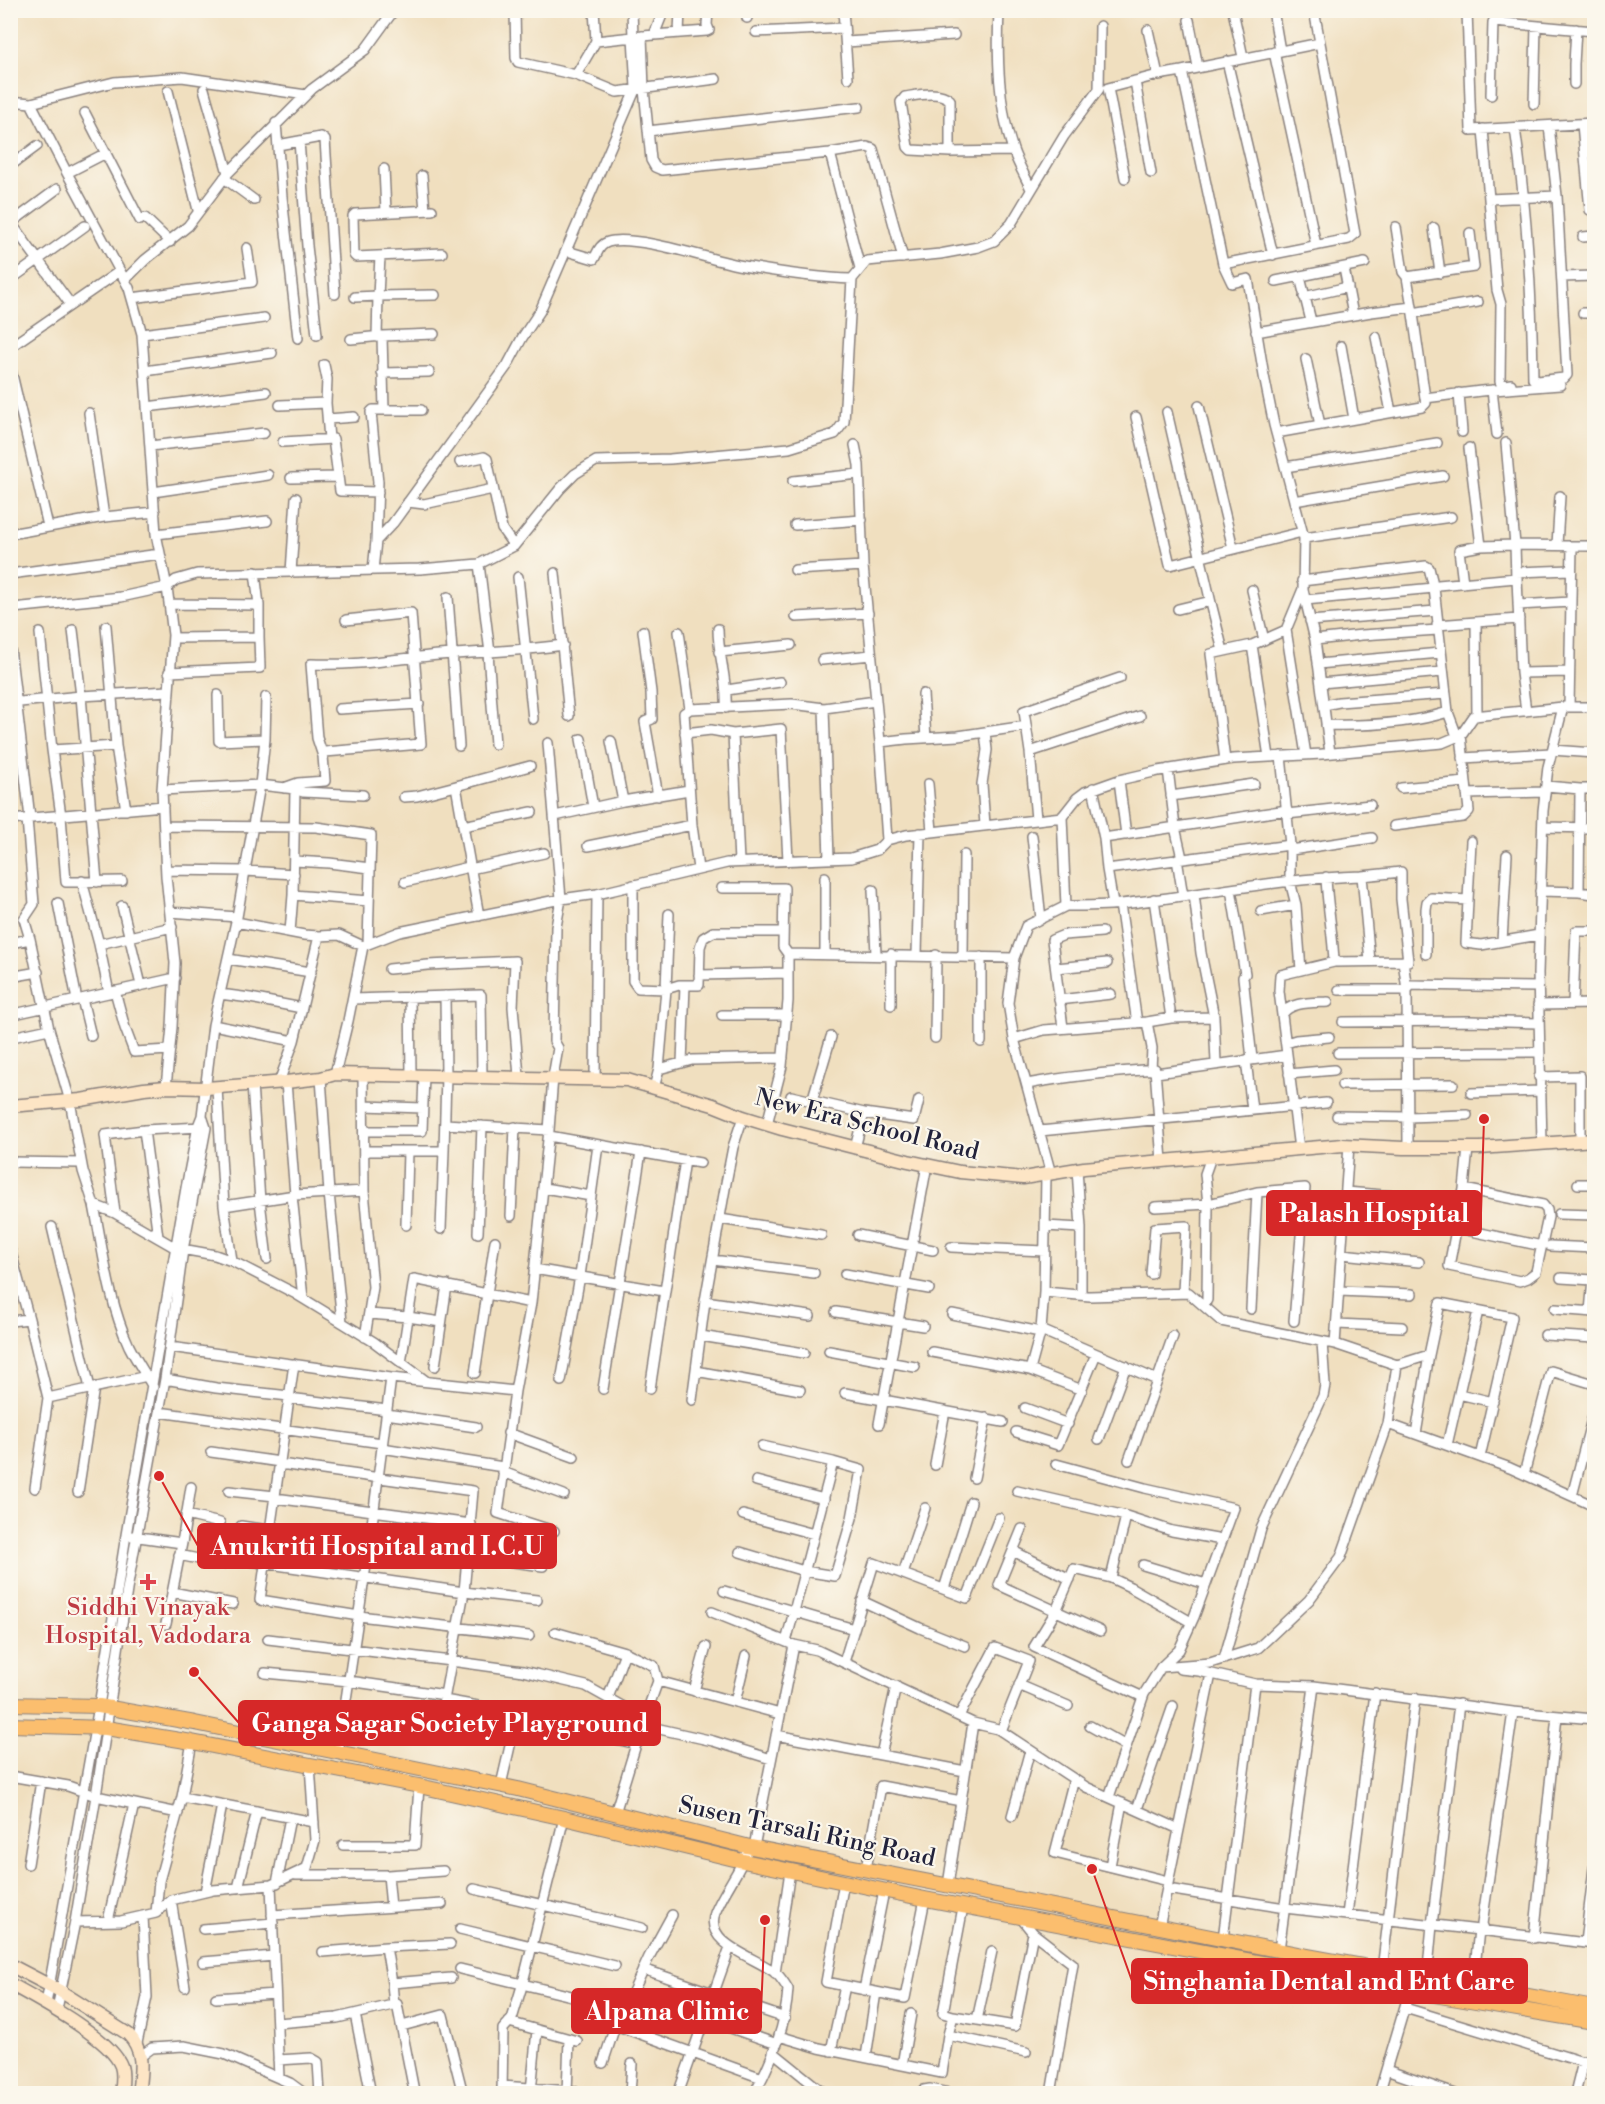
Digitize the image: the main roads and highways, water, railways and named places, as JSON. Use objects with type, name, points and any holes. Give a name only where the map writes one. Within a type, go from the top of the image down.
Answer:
[{"type":"main road","name":"Susen Tarsali Ring Road","points":[[10,1704],[104,1707],[501,1785],[752,1847],[1382,1970],[1594,2007]]},
{"type":"main road","name":"Susen Tarsali Ring Road","points":[[10,1725],[101,1728],[192,1742],[419,1786],[744,1861],[963,1907],[1410,1991],[1594,2022]]},
{"type":"place","name":"Palash Hospital","points":[[1484,1119]]},
{"type":"place","name":"Anukriti Hospital and I.C.U","points":[[159,1476]]},
{"type":"place","name":"Siddhi Vinayak Hospital, Vadodara","points":[[148,1582]]},
{"type":"place","name":"Ganga Sagar Society Playground","points":[[194,1672]]},
{"type":"place","name":"Singhania Dental and Ent Care","points":[[1092,1869]]},
{"type":"place","name":"Alpana Clinic","points":[[765,1920]]}]
